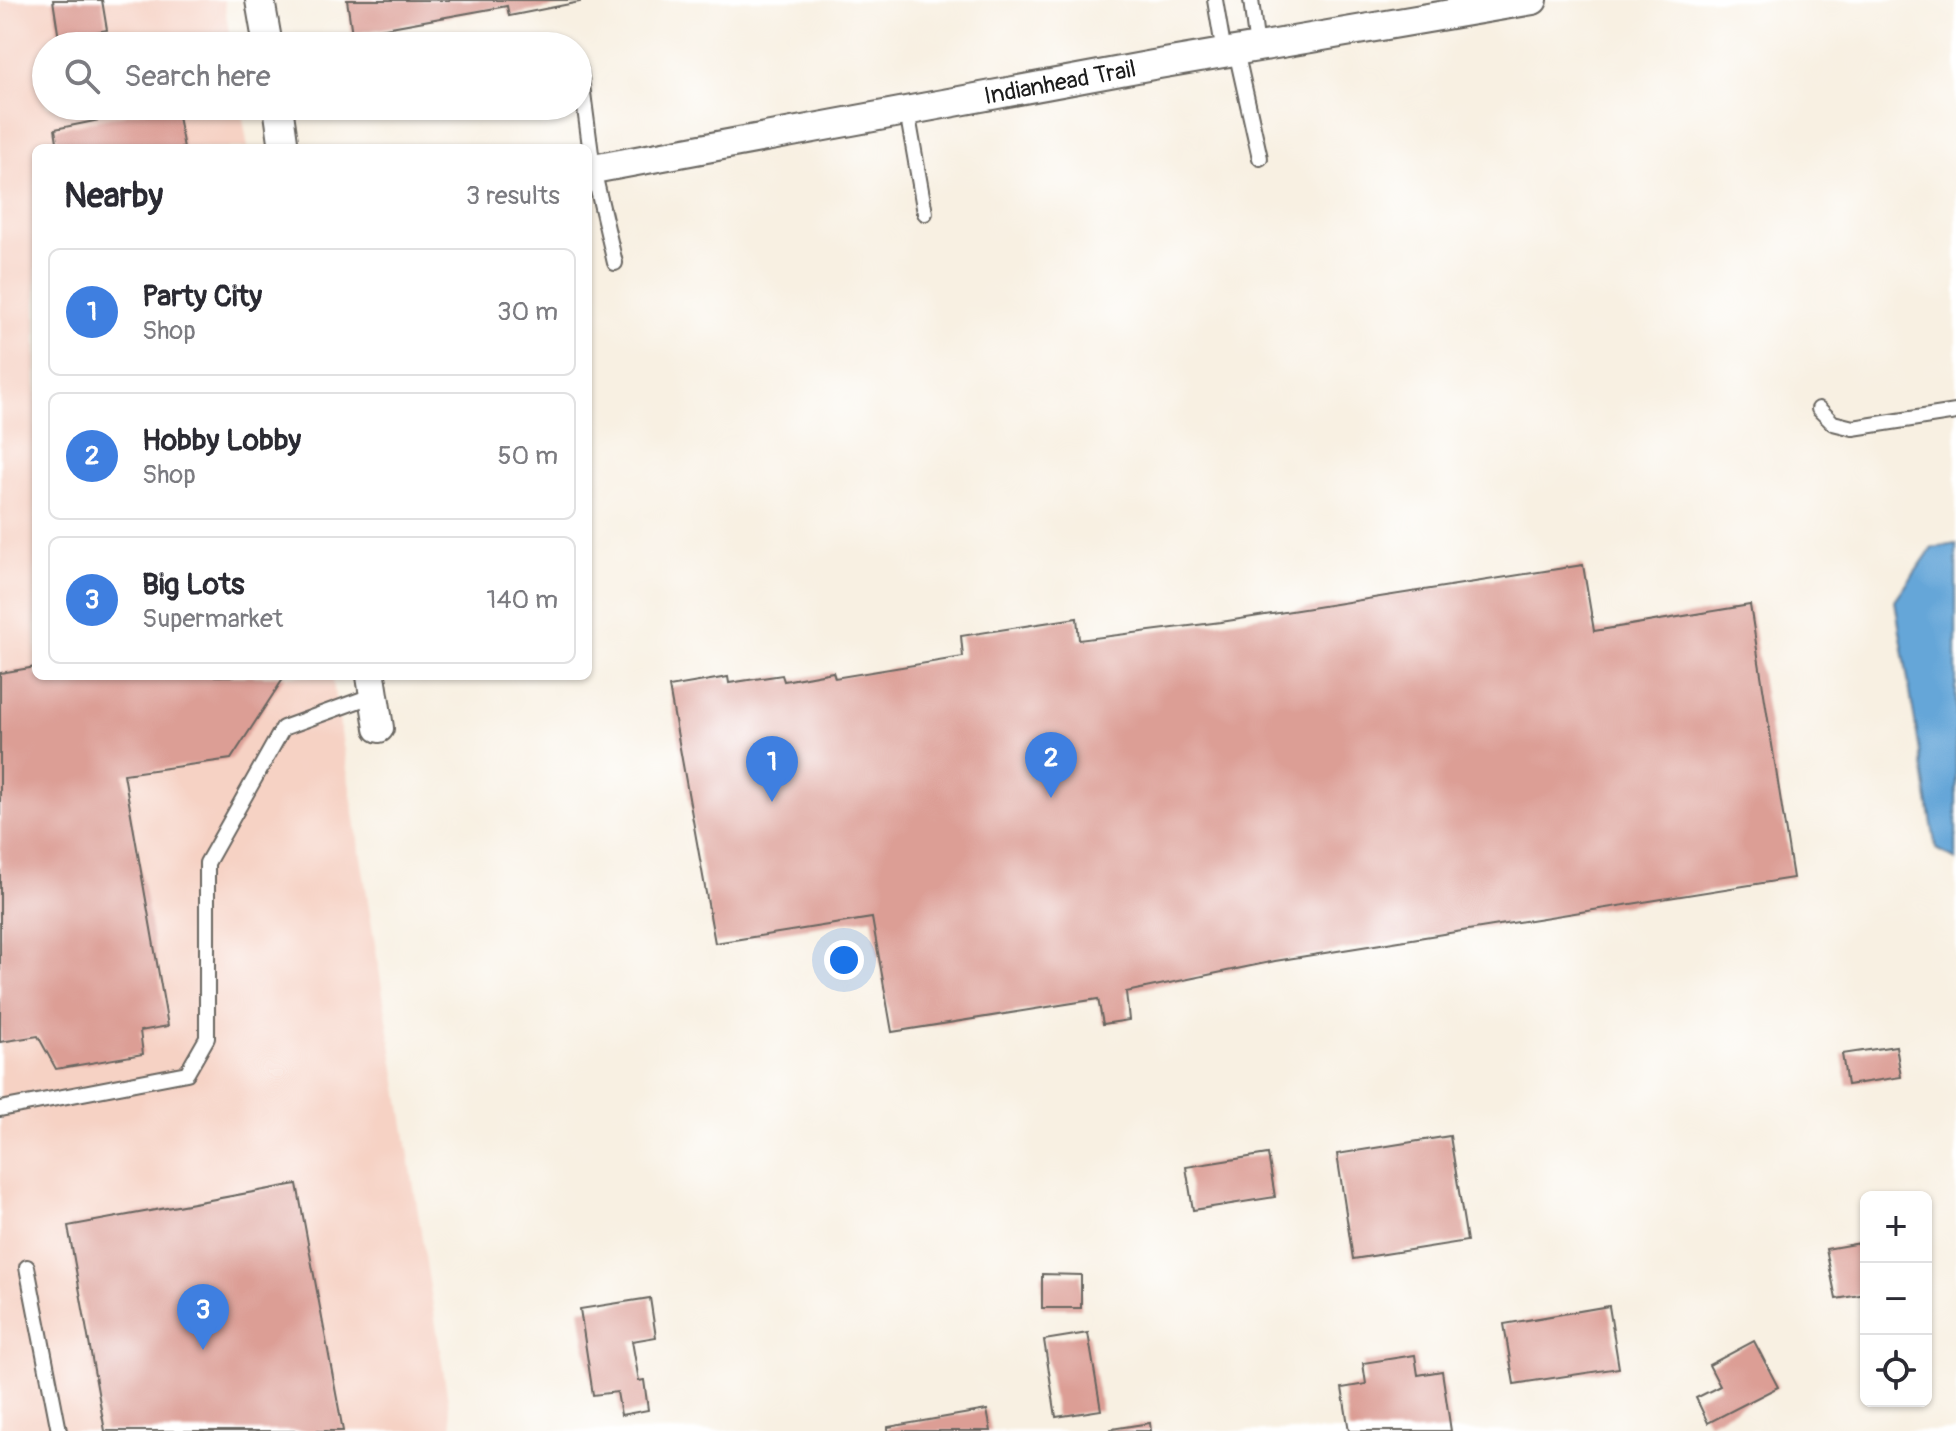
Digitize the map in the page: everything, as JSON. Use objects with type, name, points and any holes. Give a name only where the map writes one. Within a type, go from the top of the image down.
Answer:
[{"type":"street","points":[[260,0],[266,32]]},
{"type":"street","name":"Indianhead Trail","points":[[592,170],[1239,50],[1533,0]]},
{"type":"street","points":[[280,120],[283,144]]},
{"type":"street","points":[[372,686],[379,728]]},
{"type":"lane","points":[[1215,0],[1239,50],[1260,158]]},
{"type":"lane","points":[[1239,50],[1251,0]]},
{"type":"lane","points":[[907,111],[925,213]]},
{"type":"lane","points":[[586,120],[588,144]]},
{"type":"lane","points":[[592,174],[615,263]]},
{"type":"lane","points":[[1819,409],[1833,423],[1853,428],[1956,412]]},
{"type":"lane","points":[[0,1109],[187,1073],[207,1038],[207,863],[283,728],[372,686]]},
{"type":"lane","points":[[27,1267],[59,1431]]},
{"type":"shaded area","points":[[0,0],[224,0],[229,32],[32,32],[32,120],[243,120],[247,144],[32,144],[32,680],[333,680],[453,1431],[0,1431]]},
{"type":"water","points":[[1956,544],[1956,860],[1936,849],[1895,601],[1932,548]]},
{"type":"building","points":[[53,0],[102,0],[107,30],[58,32]]},
{"type":"building","points":[[347,0],[580,0],[509,16],[507,6],[352,32]]},
{"type":"building","points":[[99,120],[179,120],[183,144],[57,144],[55,129]]},
{"type":"building","points":[[1583,565],[1594,631],[1750,605],[1793,878],[1275,961],[1126,992],[1129,1020],[1103,1024],[1098,999],[892,1032],[872,918],[715,943],[669,687],[728,677],[729,683],[782,675],[784,681],[833,672],[835,678],[963,657],[961,636],[1077,618],[1079,640],[1221,622]]},
{"type":"building","points":[[32,668],[32,680],[282,680],[231,759],[124,774],[168,1026],[140,1031],[143,1054],[56,1069],[38,1036],[0,1042],[0,673]]},
{"type":"building","points":[[1896,1046],[1901,1077],[1847,1085],[1842,1054]]},
{"type":"building","points":[[1450,1136],[1467,1241],[1353,1259],[1337,1154]]},
{"type":"building","points":[[1268,1154],[1275,1197],[1193,1210],[1186,1167]]},
{"type":"building","points":[[297,1184],[343,1431],[105,1431],[68,1226]]},
{"type":"building","points":[[1860,1243],[1860,1295],[1836,1299],[1826,1249]]},
{"type":"building","points":[[1042,1274],[1081,1275],[1081,1308],[1042,1308]]},
{"type":"building","points":[[650,1298],[656,1337],[632,1341],[639,1381],[644,1380],[648,1410],[621,1415],[617,1392],[593,1395],[580,1309]]},
{"type":"building","points":[[1609,1306],[1619,1368],[1514,1384],[1504,1324]]},
{"type":"building","points":[[1088,1333],[1101,1410],[1056,1417],[1044,1340]]},
{"type":"building","points":[[1754,1341],[1778,1387],[1708,1423],[1696,1398],[1720,1386],[1709,1365]]},
{"type":"building","points":[[1415,1355],[1418,1375],[1442,1371],[1451,1431],[1349,1431],[1342,1388],[1366,1384],[1363,1363]]},
{"type":"building","points":[[987,1410],[991,1431],[888,1431],[888,1427]]},
{"type":"building","points":[[1150,1423],[1151,1431],[1111,1431],[1111,1429]]},
{"type":"place","name":"Hobby Lobby","points":[[1051,798]]},
{"type":"place","name":"Party City","points":[[772,802]]},
{"type":"place","name":"Big Lots","points":[[203,1350]]}]
